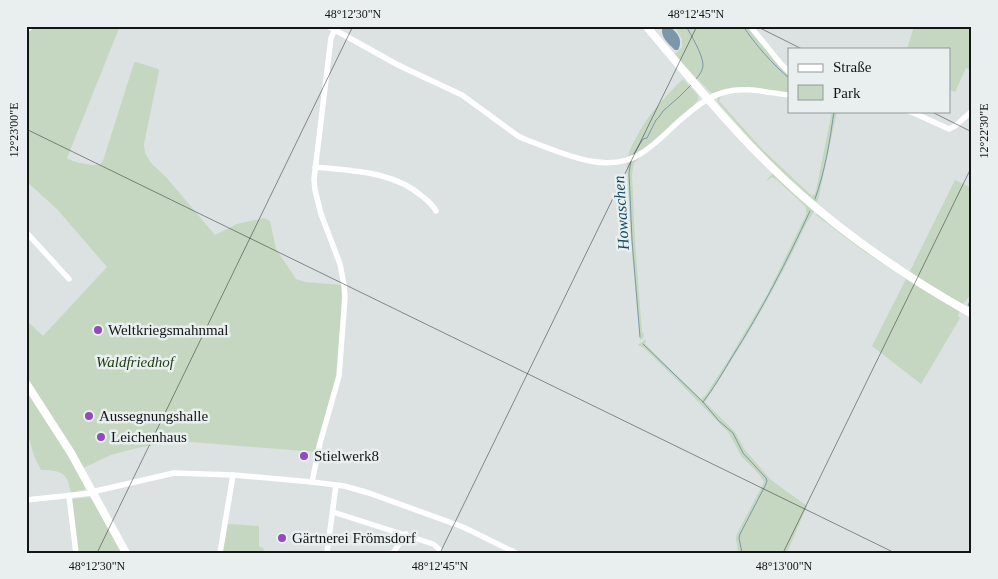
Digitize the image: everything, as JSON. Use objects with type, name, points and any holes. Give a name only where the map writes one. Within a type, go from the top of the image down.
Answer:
[{"type":"street","points":[[26,30],[32,26]]},
{"type":"street","points":[[328,26],[398,65],[462,95],[518,136],[591,162],[608,163],[633,158],[647,149],[700,104],[724,92],[739,90],[788,95]]},
{"type":"street","points":[[646,26],[708,99],[780,176],[826,216],[890,264],[972,314]]},
{"type":"street","points":[[750,26],[788,71]]},
{"type":"street","points":[[312,482],[320,443],[340,376],[345,297],[340,264],[322,218],[316,198],[314,179],[331,38],[335,29]]},
{"type":"street","points":[[911,112],[949,129],[972,111]]},
{"type":"street","points":[[315,166],[370,173],[391,179],[421,194],[434,206],[436,212]]},
{"type":"street","points":[[26,232],[69,279]]},
{"type":"street","points":[[26,383],[71,453],[126,553]]},
{"type":"street","points":[[26,500],[92,492],[167,474],[198,473],[312,482],[362,491],[462,527],[516,553]]},
{"type":"street","points":[[220,553],[233,476]]},
{"type":"street","points":[[327,553],[336,486]]},
{"type":"street","points":[[69,496],[76,553]]},
{"type":"street","points":[[333,512],[406,534],[434,544],[439,548]]},
{"type":"street","points":[[393,553],[406,534]]},
{"type":"green space","name":"Waldfriedhof","points":[[36,26],[120,26],[67,158],[83,164],[100,164],[103,161],[134,63],[158,69],[144,144],[145,153],[151,163],[166,177],[215,235],[237,224],[264,218],[270,221],[276,249],[296,279],[305,282],[342,285],[339,370],[333,398],[316,446],[316,452],[191,442],[164,443],[111,455],[83,468],[90,480],[84,486],[86,489],[71,493],[65,476],[54,471],[41,470],[26,433],[26,320],[43,336],[107,267],[57,209],[26,181],[26,32]]},
{"type":"green space","points":[[674,26],[748,26],[788,73],[788,93],[724,90],[712,93],[674,55],[682,47],[682,39]]},
{"type":"green space","points":[[914,26],[972,26],[972,70],[966,68],[955,92],[950,90],[950,48],[907,48]]},
{"type":"green space","points":[[683,79],[698,95],[698,100],[649,145],[628,157],[631,147],[646,121]]},
{"type":"green space","points":[[724,94],[719,101],[763,150],[812,196],[815,194],[817,186],[832,112],[837,112],[818,201],[815,203],[773,164],[717,101],[718,97]]},
{"type":"green space","points":[[639,158],[634,163],[632,174],[635,240],[642,332],[644,334],[640,340],[631,241],[627,163]]},
{"type":"green space","points":[[775,173],[815,210],[759,314],[705,402],[735,432],[745,450],[771,480],[807,506],[787,553],[738,553],[737,534],[764,482],[740,454],[728,432],[672,375],[644,348],[638,345],[646,339],[645,344],[701,399],[705,396],[768,293],[806,215],[806,207],[777,180],[772,177],[765,182]]},
{"type":"green space","points":[[955,180],[972,188],[972,292],[962,304],[909,273]]},
{"type":"green space","points":[[818,214],[960,310],[958,316],[960,318],[921,384],[872,346],[906,279],[865,252],[816,215]]},
{"type":"green space","points":[[89,497],[93,500],[122,553],[78,553],[72,500]]},
{"type":"green space","points":[[228,524],[259,526],[259,546],[264,549],[263,553],[222,553]]},
{"type":"water","points":[[663,26],[671,28],[677,34],[680,42],[678,50],[675,50],[665,39],[662,33]]},
{"type":"waterway","name":"Howaschen","points":[[686,26],[701,56],[703,65],[695,80]]},
{"type":"waterway","points":[[743,26],[764,54],[788,77]]},
{"type":"waterway","name":"Howaschen","points":[[633,155],[643,139],[647,138],[663,111],[691,85]]},
{"type":"waterway","points":[[815,199],[827,156],[834,112]]},
{"type":"waterway","name":"Howaschen","points":[[631,161],[629,173],[632,240],[640,337]]},
{"type":"waterway","points":[[703,402],[764,303],[810,211]]},
{"type":"waterway","points":[[972,298],[968,305],[972,308]]},
{"type":"waterway","name":"Howaschen","points":[[643,344],[733,433],[743,453],[766,478],[765,486],[740,534],[742,553]]},
{"type":"place","name":"Weltkriegsmahnmal","points":[[98,330]]},
{"type":"place","name":"Aussegnungshalle","points":[[89,416]]},
{"type":"place","name":"Leichenhaus","points":[[101,437]]},
{"type":"place","name":"Stielwerk8","points":[[304,456]]},
{"type":"place","name":"Gärtnerei Frömsdorf","points":[[282,538]]}]
